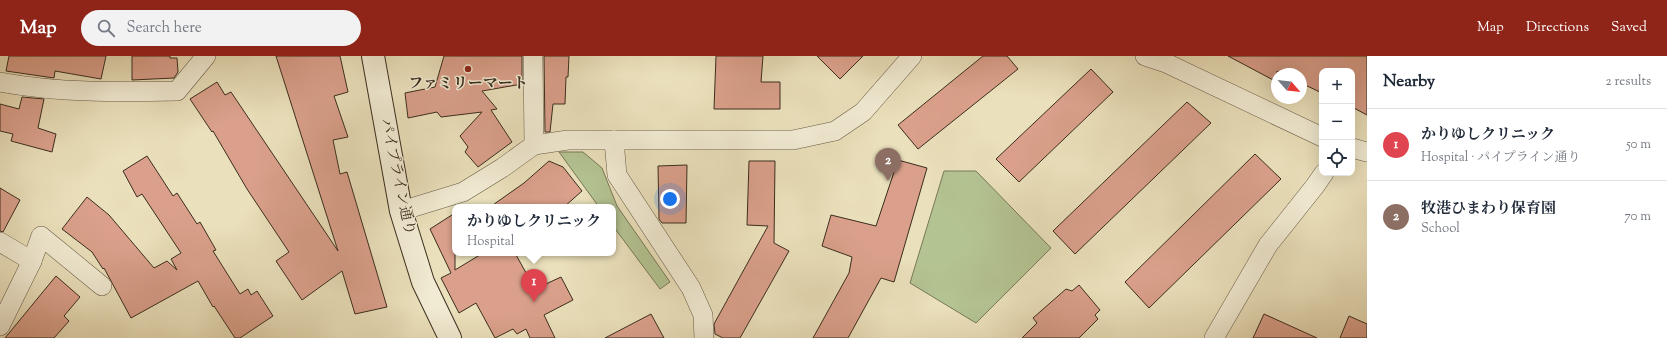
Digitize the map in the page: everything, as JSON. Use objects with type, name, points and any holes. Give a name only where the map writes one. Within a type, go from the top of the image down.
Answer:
[{"type":"main road","name":"パイプライン通り","points":[[373,56],[401,211],[423,282],[450,338]]},
{"type":"street","points":[[0,82],[30,88],[93,92],[177,91],[206,56]]},
{"type":"street","points":[[533,56],[534,145]]},
{"type":"street","points":[[401,211],[463,192],[502,168],[534,145],[568,140],[793,140],[835,131],[863,112],[912,56]]},
{"type":"street","points":[[1144,56],[1166,63],[1319,136]]},
{"type":"street","points":[[614,140],[617,175],[691,288],[703,315],[704,338]]},
{"type":"street","points":[[1355,149],[1367,152]]},
{"type":"street","points":[[1214,338],[1268,245],[1322,176]]},
{"type":"street","points":[[0,326],[32,260],[41,236],[102,286]]},
{"type":"street","points":[[0,242],[32,260]]},
{"type":"green space","points":[[559,152],[583,152],[602,168],[617,206],[670,282],[660,289],[616,230],[616,204],[597,204]]},
{"type":"green space","points":[[944,171],[976,171],[1051,248],[976,323],[910,283]]},
{"type":"building","points":[[9,56],[106,56],[101,79],[55,71],[54,78],[6,71]]},
{"type":"building","points":[[132,56],[170,56],[170,58],[177,58],[178,72],[174,78],[132,80]]},
{"type":"building","points":[[276,56],[340,56],[348,92],[334,96],[348,137],[333,140],[340,174],[347,172],[387,307],[355,314],[342,271],[302,300],[276,261],[289,252],[247,189],[213,131],[212,132],[190,99],[217,82],[225,95],[231,92],[338,251]]},
{"type":"building","points":[[444,56],[522,56],[522,84],[482,91],[497,109],[491,110],[512,142],[478,167],[465,152],[468,147],[460,136],[482,112],[441,117],[437,112],[408,118],[405,93],[435,87]]},
{"type":"building","points":[[544,56],[569,56],[568,77],[566,77],[565,104],[553,104],[550,132],[545,132]]},
{"type":"building","points":[[716,56],[763,56],[761,82],[780,82],[780,109],[714,109]]},
{"type":"building","points":[[817,56],[863,56],[840,79]]},
{"type":"building","points":[[983,56],[1007,56],[1018,69],[918,149],[898,125]]},
{"type":"building","points":[[1228,56],[1367,56],[1367,115],[1355,109],[1355,68],[1319,68],[1319,92],[1307,86],[1307,68],[1271,68],[1271,79]]},
{"type":"building","points":[[1091,69],[1113,92],[1019,182],[996,159]]},
{"type":"building","points":[[22,97],[44,99],[38,128],[56,134],[52,152],[11,141],[13,134],[0,131],[0,104],[19,109]]},
{"type":"building","points":[[1187,102],[1211,123],[1075,254],[1053,231]]},
{"type":"building","points":[[1255,154],[1281,179],[1149,308],[1125,282]]},
{"type":"building","points":[[147,156],[173,196],[177,193],[197,224],[200,222],[216,250],[213,251],[240,294],[248,289],[251,295],[257,291],[273,316],[240,338],[235,338],[214,306],[213,307],[198,281],[131,318],[104,268],[103,269],[92,252],[62,229],[87,197],[109,215],[154,268],[167,261],[177,270],[171,259],[181,253],[142,194],[137,197],[123,171]]},
{"type":"building","points":[[898,160],[927,168],[894,282],[881,278],[848,338],[813,338],[849,273],[852,257],[822,246],[831,215],[876,226]]},
{"type":"building","points":[[549,161],[563,167],[582,191],[567,204],[494,204],[524,183]]},
{"type":"building","points":[[749,161],[775,161],[774,243],[789,251],[740,338],[723,338],[715,334],[714,324],[768,226],[747,225]]},
{"type":"building","points":[[687,165],[686,223],[662,223],[659,219],[658,166]]},
{"type":"building","points":[[0,188],[20,200],[3,232],[0,231]]},
{"type":"building","points":[[452,215],[452,256],[455,256],[455,270],[478,256],[517,256],[535,289],[561,277],[573,300],[544,315],[555,338],[530,338],[526,329],[517,334],[513,329],[495,338],[476,303],[459,313],[441,278],[451,273],[430,229]]},
{"type":"building","points":[[56,276],[80,297],[64,316],[69,321],[54,338],[5,338]]},
{"type":"building","points":[[1079,285],[1100,310],[1095,315],[1098,319],[1079,338],[1022,338],[1037,323],[1033,318],[1066,289],[1072,291]]},
{"type":"building","points":[[651,314],[664,338],[605,338]]},
{"type":"building","points":[[1264,314],[1317,338],[1253,338]]},
{"type":"building","points":[[1349,316],[1367,324],[1367,338],[1340,338]]},
{"type":"place","name":"ファミリーマート","points":[[468,69]]},
{"type":"place","name":"牧港ひまわり保育園","points":[[888,181]]},
{"type":"place","name":"かりゆしクリニック","points":[[534,302]]}]
